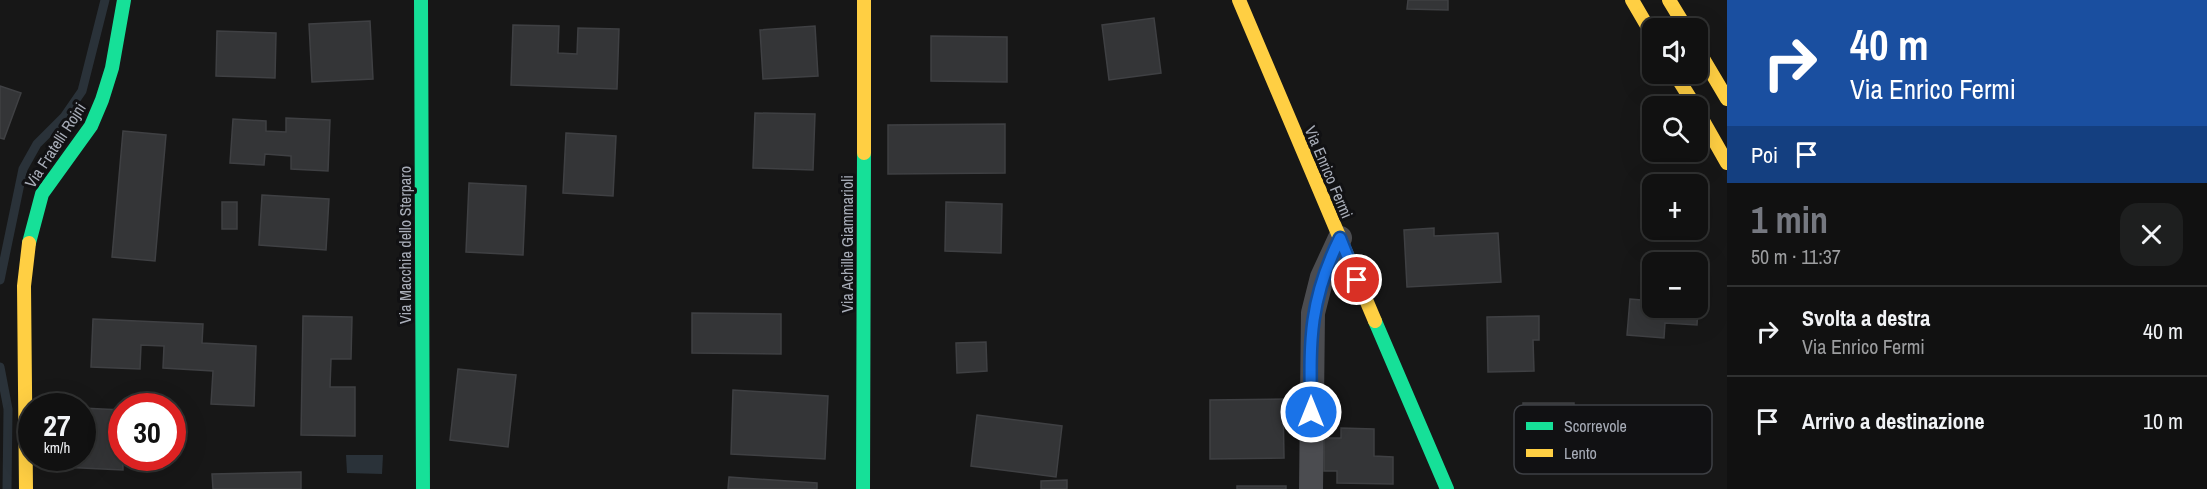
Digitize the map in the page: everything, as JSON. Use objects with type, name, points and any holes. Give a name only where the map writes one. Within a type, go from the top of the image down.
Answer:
[{"type":"main road","name":"Via Fratelli Rojni","points":[[26,489],[24,286],[31,229],[42,194],[91,126],[102,100],[115,51],[124,0]]},
{"type":"main road","name":"Via Macchia dello Sterparo","points":[[421,0],[423,489]]},
{"type":"main road","name":"Via Achille Giammarioli","points":[[863,489],[864,0]]},
{"type":"main road","name":"Via Enrico Fermi","points":[[1239,0],[1447,489]]},
{"type":"main road","points":[[1632,0],[1642,18]]},
{"type":"main road","points":[[1669,0],[1680,18]]},
{"type":"main road","points":[[1708,67],[1727,99]]},
{"type":"main road","points":[[1708,130],[1727,163]]},
{"type":"street","points":[[1311,489],[1313,313],[1322,277],[1340,238]]},
{"type":"shaded area","points":[[346,455],[383,455],[382,474],[347,473]]},
{"type":"building","points":[[1408,0],[1448,0],[1448,10],[1407,9]]},
{"type":"building","points":[[1154,18],[1161,73],[1109,80],[1102,25]]},
{"type":"building","points":[[370,21],[373,79],[312,82],[309,24]]},
{"type":"building","points":[[513,25],[559,26],[558,53],[577,54],[578,28],[619,29],[617,89],[511,85]]},
{"type":"building","points":[[815,26],[818,76],[763,79],[760,30]]},
{"type":"building","points":[[217,31],[276,33],[275,78],[216,76]]},
{"type":"building","points":[[931,36],[1007,37],[1007,82],[931,81]]},
{"type":"building","points":[[0,86],[21,93],[4,139],[0,138]]},
{"type":"building","points":[[755,113],[815,114],[813,170],[753,168]]},
{"type":"building","points":[[286,118],[330,120],[328,171],[291,169],[291,156],[265,154],[264,165],[230,163],[233,119],[266,121],[266,131],[286,132]]},
{"type":"building","points":[[1005,124],[1005,173],[888,174],[888,125]]},
{"type":"building","points":[[123,131],[166,135],[155,261],[112,257]]},
{"type":"building","points":[[566,133],[616,136],[613,196],[563,193]]},
{"type":"building","points":[[469,183],[526,186],[523,255],[466,252]]},
{"type":"building","points":[[262,195],[329,199],[326,250],[259,245]]},
{"type":"building","points":[[222,202],[237,202],[237,229],[222,229]]},
{"type":"building","points":[[946,202],[1002,204],[1001,253],[945,251]]},
{"type":"building","points":[[1434,228],[1434,236],[1498,233],[1501,282],[1407,287],[1404,230]]},
{"type":"building","points":[[1630,299],[1642,300],[1642,318],[1697,318],[1697,325],[1665,323],[1664,338],[1627,335]]},
{"type":"building","points":[[692,313],[781,314],[781,354],[692,353]]},
{"type":"building","points":[[303,316],[352,317],[351,359],[331,359],[330,387],[355,387],[355,436],[301,435]]},
{"type":"building","points":[[1539,316],[1539,340],[1533,340],[1534,371],[1488,372],[1487,317]]},
{"type":"building","points":[[93,319],[203,324],[202,343],[256,346],[254,406],[211,404],[213,371],[163,368],[164,346],[141,345],[140,369],[91,367]]},
{"type":"building","points":[[986,342],[987,371],[957,373],[956,343]]},
{"type":"building","points":[[458,369],[516,375],[508,447],[450,440]]},
{"type":"building","points":[[733,390],[828,396],[825,459],[731,454]]},
{"type":"building","points":[[1283,399],[1284,458],[1210,459],[1210,400]]},
{"type":"building","points":[[1523,403],[1574,403],[1574,405],[1523,405]]},
{"type":"building","points":[[96,409],[108,409],[108,469],[96,469]]},
{"type":"building","points":[[977,415],[1062,426],[1056,477],[971,466]]},
{"type":"building","points":[[1341,428],[1374,429],[1374,456],[1393,457],[1393,484],[1337,483],[1337,471],[1324,471],[1324,438],[1341,438]]},
{"type":"building","points":[[301,472],[301,489],[213,489],[212,474]]},
{"type":"building","points":[[729,477],[817,483],[817,489],[728,489]]},
{"type":"building","points":[[1067,480],[1067,489],[1041,489],[1041,481]]},
{"type":"building","points":[[1237,486],[1286,486],[1286,489],[1237,489]]},
{"type":"waterway","points":[[0,280],[23,169],[37,144],[64,117],[82,91],[105,0]]},
{"type":"waterway","points":[[0,367],[8,409],[7,489]]},
{"type":"traffic: fast","points":[[29,243],[42,194],[91,126],[102,100],[112,68],[124,0]]},
{"type":"traffic: fast","points":[[421,0],[423,489]]},
{"type":"traffic: fast","points":[[863,489],[864,153]]},
{"type":"traffic: fast","points":[[1375,321],[1447,489]]},
{"type":"traffic: slow","points":[[864,0],[864,153]]},
{"type":"traffic: slow","points":[[1239,0],[1375,321]]},
{"type":"traffic: slow","points":[[1632,0],[1642,18]]},
{"type":"traffic: slow","points":[[1669,0],[1680,18]]},
{"type":"traffic: slow","points":[[1708,67],[1727,99]]},
{"type":"traffic: slow","points":[[1681,84],[1689,96]]},
{"type":"traffic: slow","points":[[1708,130],[1727,163]]},
{"type":"traffic: slow","points":[[26,489],[24,286],[29,243]]},
{"type":"route","points":[[1311,412],[1313,313],[1325,268],[1340,238],[1357,280]]}]
